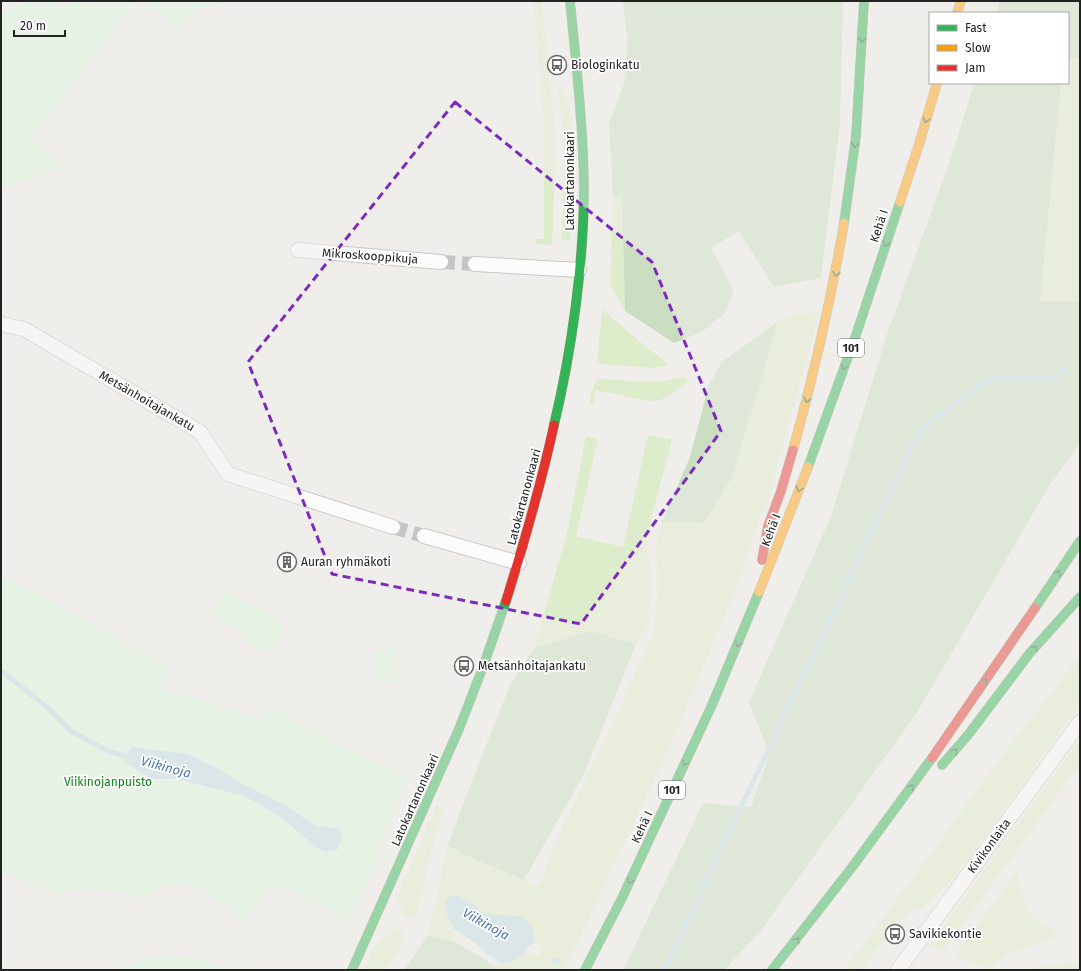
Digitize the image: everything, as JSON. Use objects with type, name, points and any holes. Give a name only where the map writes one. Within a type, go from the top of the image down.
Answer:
[{"type":"main road","name":"Latokartanonkaari","points":[[352,970],[458,731],[486,659],[519,563],[553,435],[566,376],[579,270],[583,211],[582,126],[570,1]]},
{"type":"main road","points":[[753,608],[768,526],[781,491],[808,396],[834,286],[846,213],[856,136],[864,1]]},
{"type":"main road","points":[[957,12],[961,1]]},
{"type":"main road","name":"Kehä I","points":[[586,970],[622,898],[702,726],[753,608],[791,512],[856,334],[920,141],[937,84]]},
{"type":"main road","points":[[772,970],[855,864],[947,737],[1080,541]]},
{"type":"main road","points":[[937,770],[968,735],[1029,654],[1080,596]]},
{"type":"main road","points":[[855,864],[922,788]]},
{"type":"street","name":"Mikroskooppikuja","points":[[298,250],[441,262]]},
{"type":"street","points":[[475,264],[579,270]]},
{"type":"street","name":"Metsänhoitajankatu","points":[[1,324],[24,329],[200,432],[228,474],[393,527]]},
{"type":"street","points":[[424,536],[519,563]]},
{"type":"street","name":"Kivikonlaita","points":[[898,970],[1080,722]]},
{"type":"highlighted area","points":[[455,102],[652,262],[721,431],[581,624],[332,574],[248,362]]},
{"type":"green space","points":[[26,1],[56,1],[60,12],[71,1],[135,1],[30,140],[65,167],[1,188],[1,13],[27,3]]},
{"type":"green space","points":[[142,1],[232,1],[200,8],[180,30]]},
{"type":"green space","points":[[534,1],[542,1],[554,122],[555,163],[552,245],[535,244],[536,239],[544,239],[544,124]]},
{"type":"green space","points":[[623,1],[843,1],[840,124],[821,278],[774,287],[739,231],[711,248],[734,291],[725,313],[702,332],[674,343],[625,311],[622,194],[613,199],[609,123],[625,81],[627,37]]},
{"type":"green space","points":[[1000,1],[1080,1],[1080,57],[1069,60],[1069,12],[996,12]]},
{"type":"green space","points":[[1080,57],[1080,301],[1040,301],[1061,84],[1069,84],[1069,60]]},
{"type":"green space","points":[[974,84],[1061,84],[1040,301],[1080,301],[1080,443],[1049,486],[916,714],[759,933],[724,970],[623,970],[703,803],[751,807],[769,754],[749,702],[831,516],[886,337],[953,152]]},
{"type":"green space","points":[[563,87],[572,124],[572,198],[570,240],[562,240],[564,183],[563,145],[561,107],[558,88]]},
{"type":"green space","points":[[622,193],[625,311],[610,284],[613,199]]},
{"type":"green space","points":[[602,309],[646,347],[665,361],[667,364],[666,366],[653,368],[597,364]]},
{"type":"green space","points":[[819,311],[769,497],[754,533],[732,598],[671,743],[575,947],[563,970],[490,970],[493,965],[515,960],[526,951],[538,957],[542,948],[535,942],[530,926],[522,918],[518,916],[486,914],[480,912],[473,904],[469,902],[446,904],[447,916],[454,929],[455,942],[428,935],[448,845],[460,853],[539,887],[557,839],[623,701],[654,632],[658,586],[656,544],[662,522],[703,523],[765,366],[777,322],[802,313],[809,314]]},
{"type":"green space","points":[[777,322],[731,479],[703,523],[662,522],[690,457],[709,385],[722,362]]},
{"type":"green space","points":[[683,377],[687,378],[688,381],[675,392],[660,400],[655,401],[639,399],[596,390],[593,405],[590,402],[590,396],[596,381],[600,379],[648,382],[666,381]]},
{"type":"green space","points":[[648,435],[672,439],[650,523],[647,547],[651,578],[649,620],[636,644],[591,631],[534,649],[567,533],[586,436],[598,439],[576,536],[623,547]]},
{"type":"green space","name":"Viikinojanpuisto","points":[[1,574],[152,657],[170,662],[161,689],[263,719],[269,706],[374,762],[408,774],[379,845],[373,870],[347,924],[334,913],[278,886],[268,887],[245,921],[202,889],[187,883],[164,885],[145,898],[104,890],[65,889],[63,897],[1,870]]},
{"type":"green space","points":[[226,589],[284,624],[273,651],[248,645],[240,628],[212,617]]},
{"type":"green space","points":[[591,631],[636,644],[583,776],[524,880],[460,853],[448,845],[510,685],[533,649]]},
{"type":"green space","points":[[395,644],[397,679],[390,685],[376,677],[373,667],[373,656]]},
{"type":"green space","points":[[1080,657],[1080,705],[953,879],[918,911],[913,907],[860,970],[844,970],[1019,734]]},
{"type":"green space","points":[[1080,739],[1080,764],[943,951],[930,945]]},
{"type":"green space","points":[[436,806],[443,808],[429,859],[417,915],[408,918],[402,916],[401,904],[397,897]]},
{"type":"green space","points":[[1017,871],[1019,884],[1028,911],[1037,921],[1054,930],[1055,940],[1033,944],[1007,955],[989,969],[955,956]]},
{"type":"green space","points":[[398,929],[402,932],[404,939],[401,948],[385,970],[364,970],[378,940],[390,935]]},
{"type":"green space","points":[[428,935],[455,942],[493,965],[490,970],[404,970]]},
{"type":"green space","points":[[170,955],[200,959],[235,969],[245,966],[260,970],[112,970],[148,959]]},
{"type":"green space","points":[[1065,963],[1079,964],[1080,970],[1033,970],[1036,968]]},
{"type":"water","points":[[131,747],[187,754],[196,757],[204,763],[216,767],[239,782],[287,806],[315,826],[337,828],[342,836],[337,850],[325,852],[316,847],[282,818],[244,796],[178,779],[154,779],[145,775],[124,761]]},
{"type":"water","points":[[452,895],[458,896],[473,904],[480,912],[485,914],[518,916],[522,918],[530,926],[535,942],[518,958],[503,964],[454,929],[447,916],[445,901]]},
{"type":"waterway","points":[[664,970],[920,429],[988,379],[1052,379],[1065,369]]},
{"type":"waterway","name":"Viikinoja","points":[[1,672],[48,708],[71,731],[108,751],[132,758]]},
{"type":"waterway","name":"Viikinoja","points":[[553,960],[557,961]]},
{"type":"tunnel","points":[[441,262],[475,264]]},
{"type":"tunnel","points":[[393,527],[424,536]]},
{"type":"traffic: fast","points":[[554,425],[566,367],[576,306],[582,244],[584,185],[582,139],[570,1]]},
{"type":"traffic: fast","points":[[844,223],[856,136],[864,1]]},
{"type":"traffic: fast","points":[[808,467],[856,335],[900,202]]},
{"type":"traffic: fast","points":[[1035,608],[1080,541]]},
{"type":"traffic: fast","points":[[585,970],[622,898],[712,705],[759,592]]},
{"type":"traffic: fast","points":[[942,765],[968,735],[1029,654],[1080,597]]},
{"type":"traffic: fast","points":[[352,970],[459,729],[506,601]]},
{"type":"traffic: fast","points":[[772,970],[853,866],[932,758]]},
{"type":"traffic: slow","points":[[957,12],[961,1]]},
{"type":"traffic: slow","points":[[900,202],[937,84]]},
{"type":"traffic: slow","points":[[793,450],[822,337],[844,223]]},
{"type":"traffic: slow","points":[[759,592],[808,467]]},
{"type":"traffic: jam","points":[[506,601],[532,514],[554,425]]},
{"type":"traffic: jam","points":[[762,560],[768,526],[781,491],[793,450]]},
{"type":"traffic: jam","points":[[932,758],[1035,608]]},
{"type":"place","name":"Biologinkatu","points":[[557,65]]},
{"type":"place","name":"Auran ryhmäkoti","points":[[287,562]]},
{"type":"place","name":"Metsänhoitajankatu","points":[[464,666]]},
{"type":"place","name":"Savikiekontie","points":[[895,934]]}]
